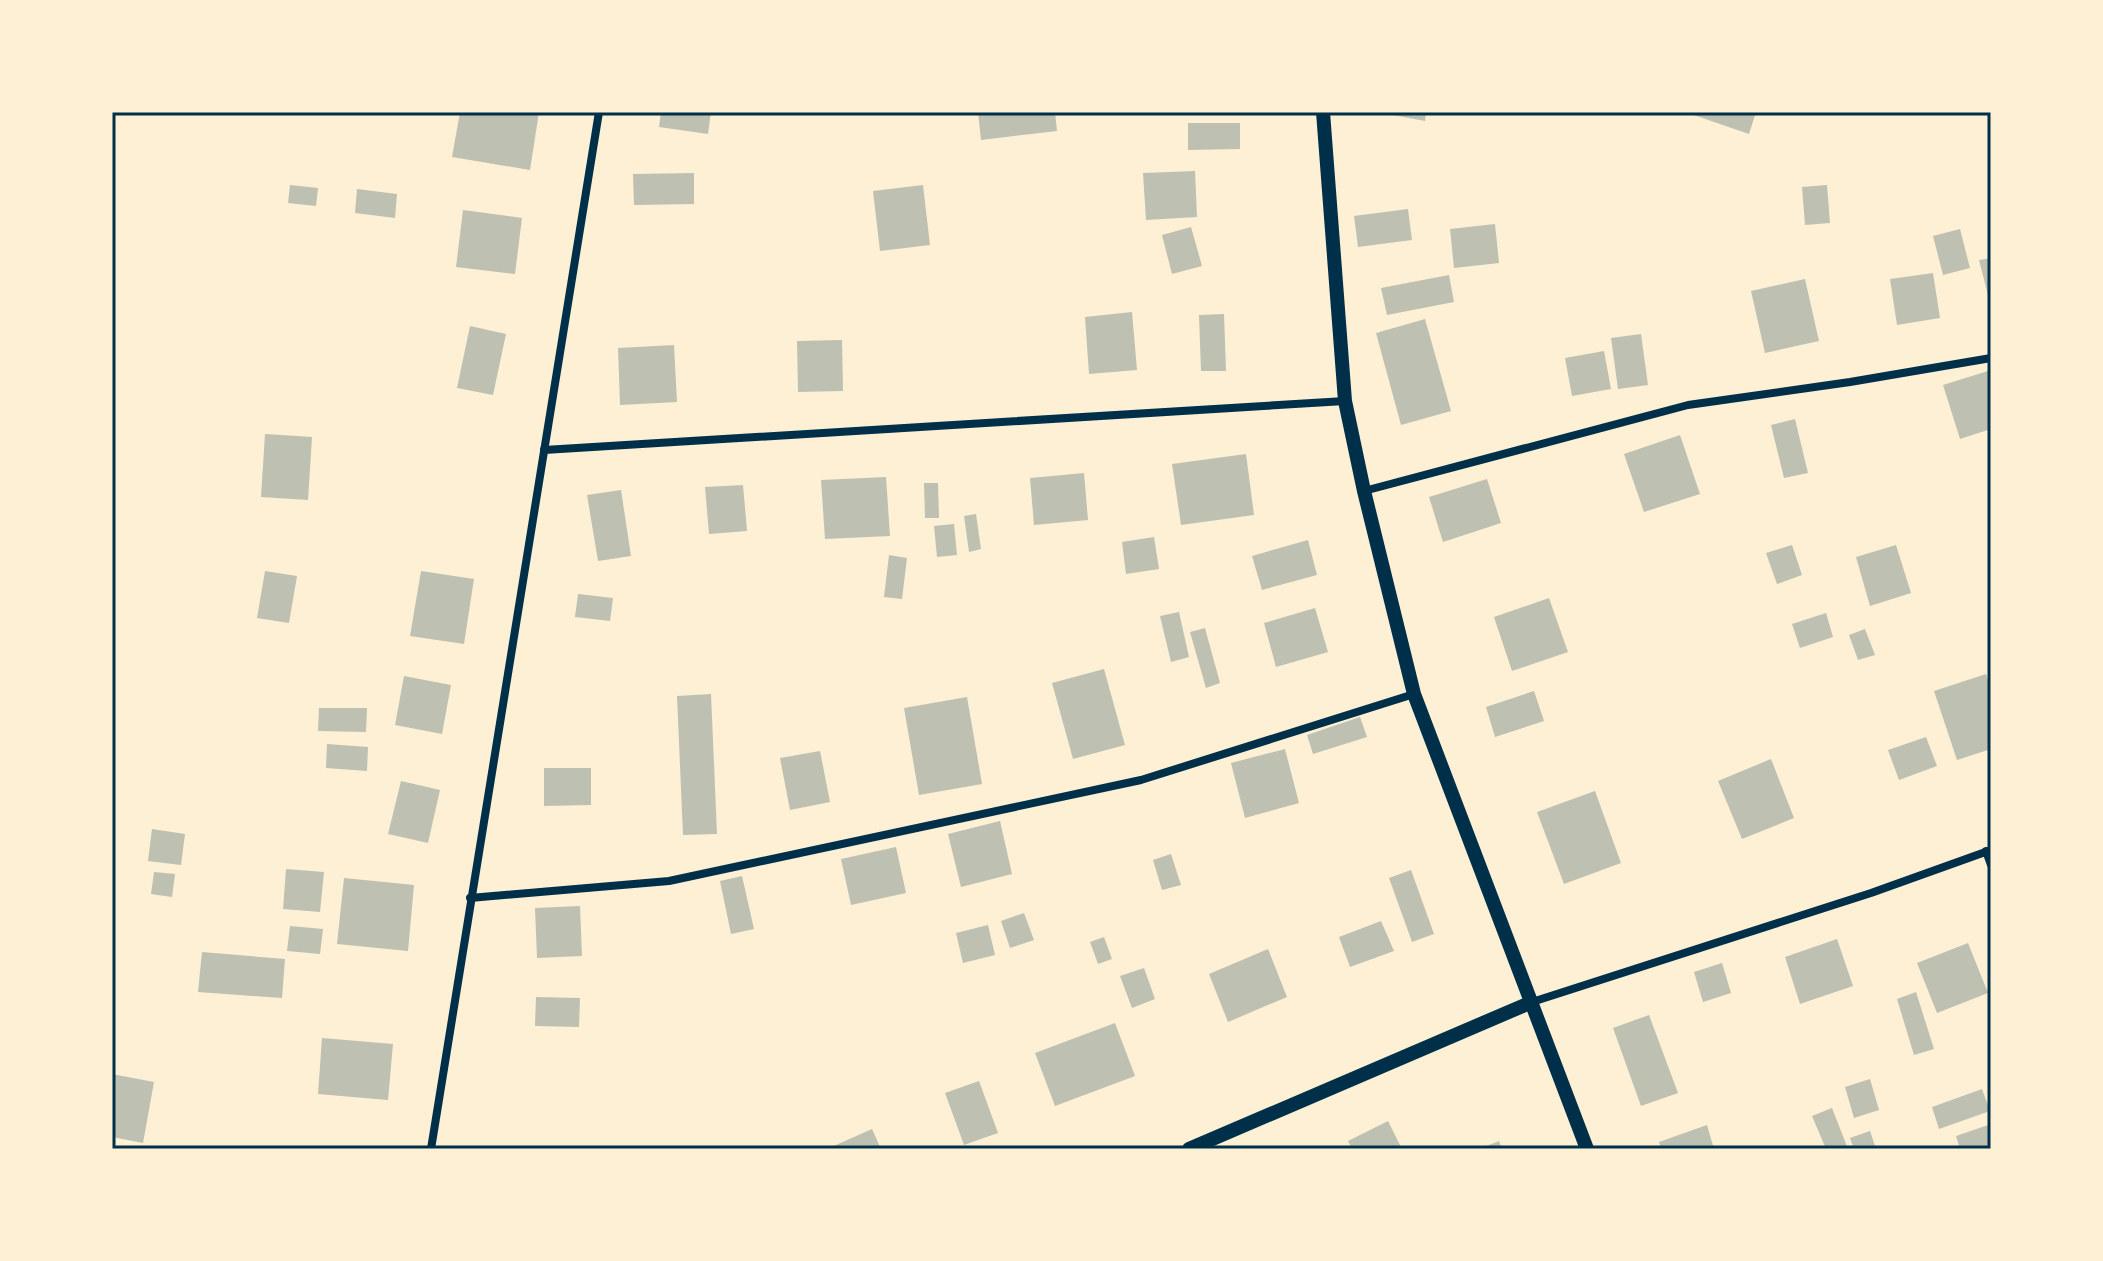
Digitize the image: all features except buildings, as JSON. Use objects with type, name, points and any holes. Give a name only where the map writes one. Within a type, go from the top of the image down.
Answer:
[{"type":"street","points":[[431,1149],[599,112]]},
{"type":"street","points":[[1323,112],[1345,401],[1414,694],[1587,1149]]},
{"type":"street","points":[[1364,491],[1688,405],[1991,358]]},
{"type":"street","points":[[544,450],[1345,401]]},
{"type":"street","points":[[470,898],[669,881],[1141,780],[1414,694]]},
{"type":"street","points":[[1189,1149],[1532,1002],[1871,893],[1989,850],[1991,865]]}]
